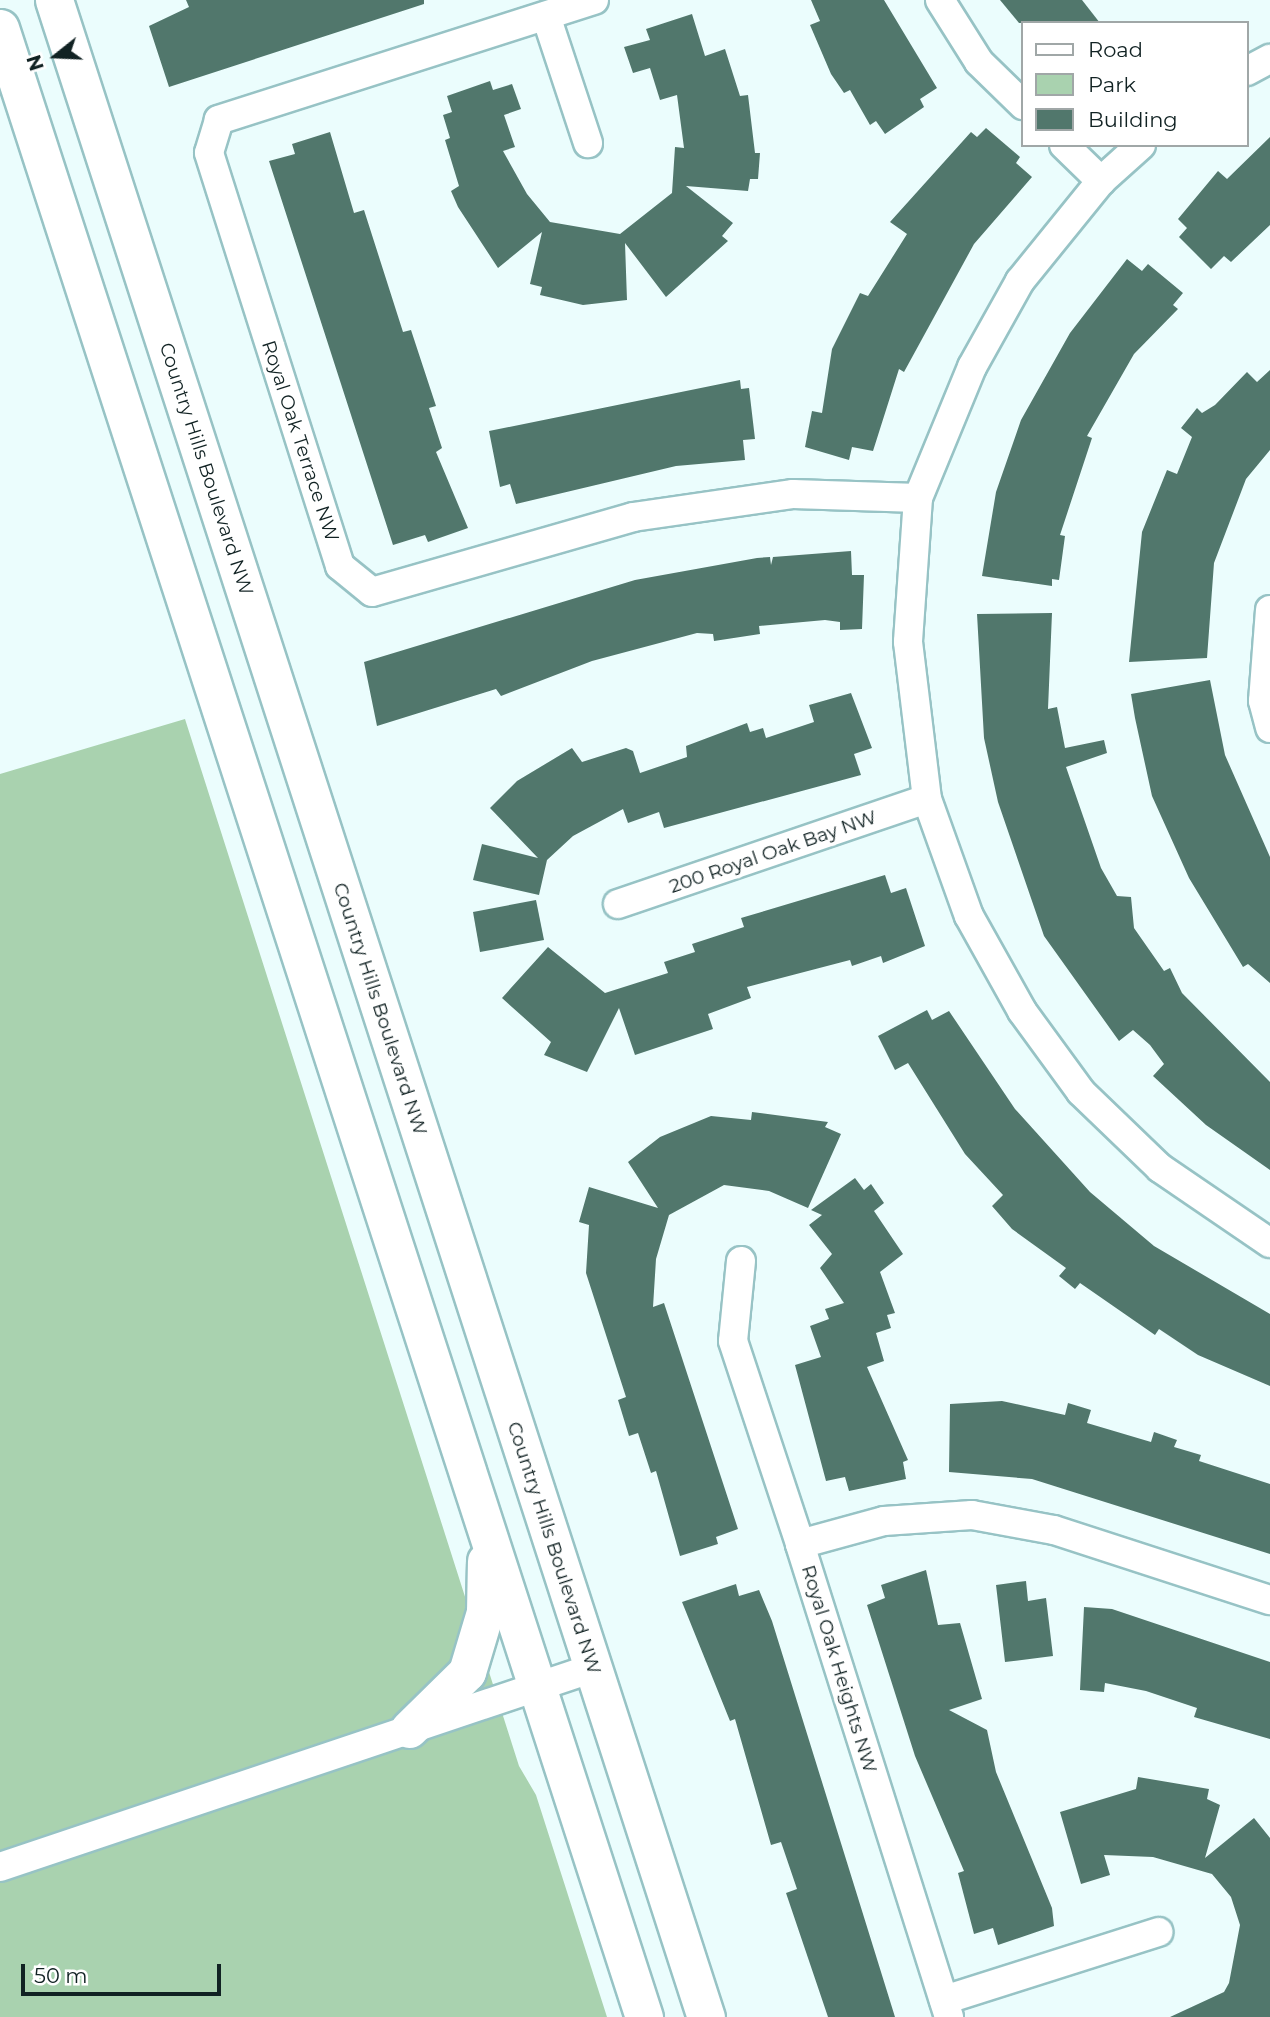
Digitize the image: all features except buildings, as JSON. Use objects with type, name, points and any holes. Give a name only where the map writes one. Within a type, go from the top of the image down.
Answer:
[{"type":"main road","name":"Country Hills Boulevard NW","points":[[54,0],[706,2017]]},
{"type":"main road","points":[[0,28],[644,2017]]},
{"type":"main road","points":[[409,1729],[467,1672],[485,1612],[487,1535]]},
{"type":"street","name":"Royal Oak Terrace NW","points":[[594,0],[219,120],[209,153],[340,566],[372,592],[633,517],[793,494],[918,498]]},
{"type":"street","points":[[940,0],[979,62],[1021,103]]},
{"type":"street","points":[[546,16],[588,143]]},
{"type":"street","points":[[1249,70],[1270,59]]},
{"type":"street","points":[[1067,147],[1101,181]]},
{"type":"street","points":[[1139,147],[1101,181],[1020,281],[972,367],[918,498],[908,642],[927,799],[969,916],[1022,1011],[1081,1092],[1160,1167],[1270,1243]]},
{"type":"street","points":[[1270,610],[1262,701],[1270,728]]},
{"type":"street","name":"200 Royal Oak Bay NW","points":[[618,904],[927,799]]},
{"type":"street","points":[[741,1261],[733,1341],[800,1544]]},
{"type":"street","name":"Royal Oak Heights NW","points":[[946,2009],[800,1544],[884,1521],[972,1515],[1054,1530],[1270,1600]]},
{"type":"street","points":[[0,1867],[593,1668]]},
{"type":"street","points":[[946,2009],[1158,1933]]},
{"type":"green space","points":[[185,719],[519,1766],[536,1795],[607,2017],[0,2017],[0,774]]}]
